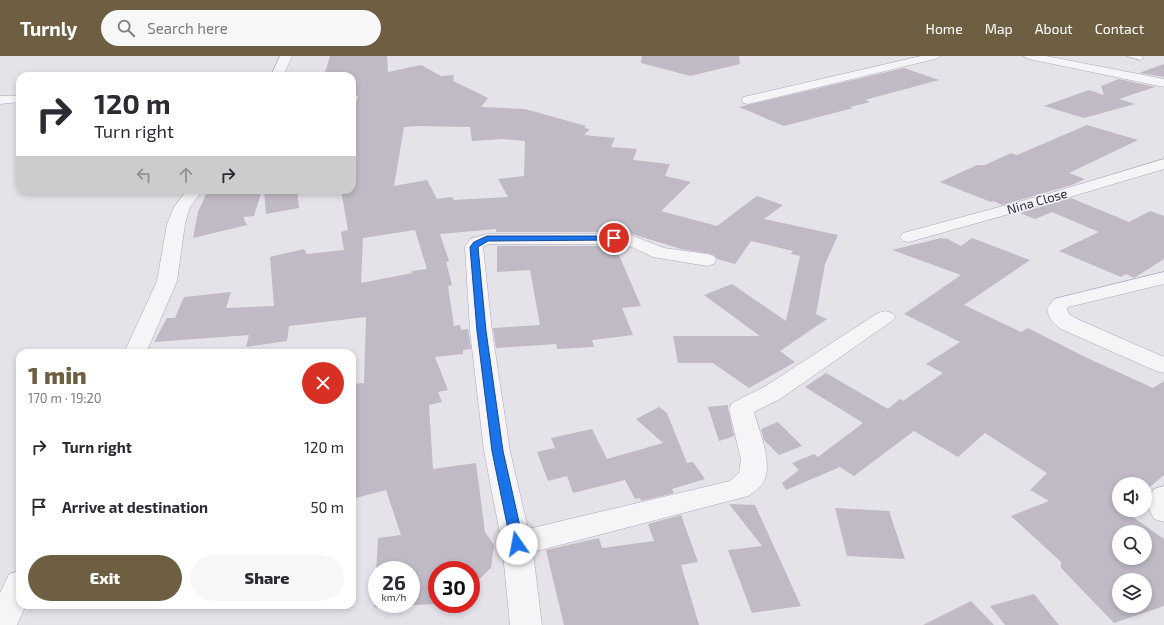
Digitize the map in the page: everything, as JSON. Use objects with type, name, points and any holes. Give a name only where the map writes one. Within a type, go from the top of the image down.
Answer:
[{"type":"street","points":[[279,72],[286,56]]},
{"type":"street","points":[[748,100],[935,56]]},
{"type":"street","points":[[1029,56],[1164,83]]},
{"type":"street","points":[[0,100],[16,99]]},
{"type":"street","name":"Nina Close","points":[[909,237],[1058,196],[1164,164]]},
{"type":"street","points":[[137,349],[168,281],[176,224],[182,207],[192,194]]},
{"type":"street","points":[[526,625],[517,544],[497,451],[481,331],[474,247],[476,243],[487,239],[614,238],[628,239],[660,252],[707,260]]},
{"type":"street","points":[[1164,278],[1062,303],[1056,309],[1059,317],[1069,324],[1164,366]]},
{"type":"street","points":[[517,544],[738,489],[752,478],[754,460],[741,409],[772,393],[885,317]]},
{"type":"street","points":[[1164,497],[1160,504],[1164,511]]},
{"type":"street","points":[[0,625],[16,592]]},
{"type":"lane","points":[[1132,56],[1140,58]]},
{"type":"building","points":[[330,56],[387,56],[388,72],[421,65],[441,76],[454,75],[453,81],[488,98],[481,107],[525,109],[586,126],[584,128],[590,129],[584,135],[615,138],[611,147],[637,149],[633,160],[670,164],[665,176],[691,182],[661,211],[717,226],[757,196],[783,205],[764,219],[838,235],[825,264],[816,314],[827,319],[780,351],[795,362],[749,388],[713,363],[678,363],[673,336],[760,336],[704,295],[732,284],[786,321],[800,256],[791,254],[793,251],[751,241],[735,264],[717,259],[714,255],[707,253],[681,249],[607,228],[609,232],[496,232],[496,229],[440,234],[449,261],[446,262],[452,285],[448,286],[454,326],[460,325],[461,330],[468,329],[471,349],[463,350],[463,354],[435,357],[448,390],[438,392],[442,402],[429,405],[433,469],[476,463],[485,532],[494,545],[491,568],[480,578],[480,561],[428,561],[428,604],[420,605],[420,561],[377,561],[378,538],[401,535],[386,490],[356,498],[356,384],[364,383],[366,317],[289,326],[287,341],[246,347],[249,335],[154,342],[167,318],[175,318],[184,297],[231,292],[226,308],[274,306],[270,257],[304,249],[307,254],[344,250],[341,232],[348,230],[342,194],[356,194],[356,103],[358,96],[356,96],[356,72],[325,72]],"holes":[[[404,127],[470,127],[472,141],[503,139],[525,141],[524,176],[498,179],[508,197],[454,200],[452,197],[437,199],[427,180],[394,186]],[[415,230],[427,269],[361,283],[363,238]]]},
{"type":"building","points":[[642,56],[739,56],[740,64],[690,76],[641,63]]},
{"type":"building","points":[[1164,64],[1164,77],[1139,73]]},
{"type":"building","points":[[904,68],[939,80],[865,100],[870,102],[850,107],[853,108],[784,126],[739,107]]},
{"type":"building","points":[[1119,79],[1155,87],[1119,99],[1135,104],[1084,118],[1044,106],[1089,90],[1104,95],[1101,86]]},
{"type":"building","points":[[1087,125],[1138,140],[1069,173],[1085,179],[1072,185],[1002,205],[940,182],[977,165],[985,165],[1011,153],[1017,155]]},
{"type":"building","points":[[206,194],[261,194],[254,216],[243,217],[247,225],[193,238],[198,212]]},
{"type":"building","points":[[264,194],[297,194],[299,208],[266,214]]},
{"type":"building","points":[[1071,198],[1129,222],[1150,211],[1164,216],[1164,259],[1134,278],[1126,274],[1121,277],[1059,251],[1099,232],[1052,212],[1035,219],[1020,213]]},
{"type":"building","points":[[941,238],[948,239],[961,246],[972,238],[1030,260],[964,305],[1021,332],[1028,328],[1083,356],[1153,388],[1164,381],[1164,475],[1152,485],[1152,477],[1112,477],[1112,517],[1133,517],[1144,525],[1112,525],[1112,565],[1152,565],[1152,531],[1164,539],[1164,606],[1152,610],[1152,573],[1112,573],[1112,613],[1143,613],[1114,623],[1061,568],[1061,562],[1011,516],[1049,501],[1030,490],[1047,473],[985,433],[958,457],[914,431],[854,476],[840,467],[786,490],[782,483],[799,470],[792,463],[814,454],[818,457],[863,423],[805,387],[826,373],[888,409],[900,399],[903,401],[943,373],[926,364],[960,342],[904,314],[961,275],[892,250]]},
{"type":"building","points":[[497,246],[615,246],[641,306],[622,308],[633,335],[592,340],[594,347],[557,349],[556,344],[496,348],[493,328],[540,325],[530,270],[497,272]]},
{"type":"building","points":[[728,405],[734,436],[719,441],[708,407]]},
{"type":"building","points":[[659,407],[667,413],[687,463],[693,462],[705,479],[672,489],[674,493],[641,501],[640,498],[635,499],[625,480],[573,493],[567,476],[548,481],[537,452],[555,448],[551,438],[592,429],[607,459],[663,443],[636,419]]},
{"type":"building","points":[[778,422],[802,446],[779,455],[764,440],[761,429]]},
{"type":"building","points":[[729,504],[755,505],[801,606],[752,613],[728,550],[762,546]]},
{"type":"building","points":[[835,508],[889,511],[905,559],[847,556]]},
{"type":"building","points":[[681,515],[698,562],[681,565],[699,625],[564,625],[546,550],[599,538],[602,548],[654,541],[648,524]]},
{"type":"building","points":[[1034,594],[1059,625],[1005,625],[990,606]]},
{"type":"building","points":[[971,601],[994,625],[923,625]]},
{"type":"route","points":[[517,544],[497,451],[481,331],[473,250],[476,243],[487,239],[614,238]]}]
